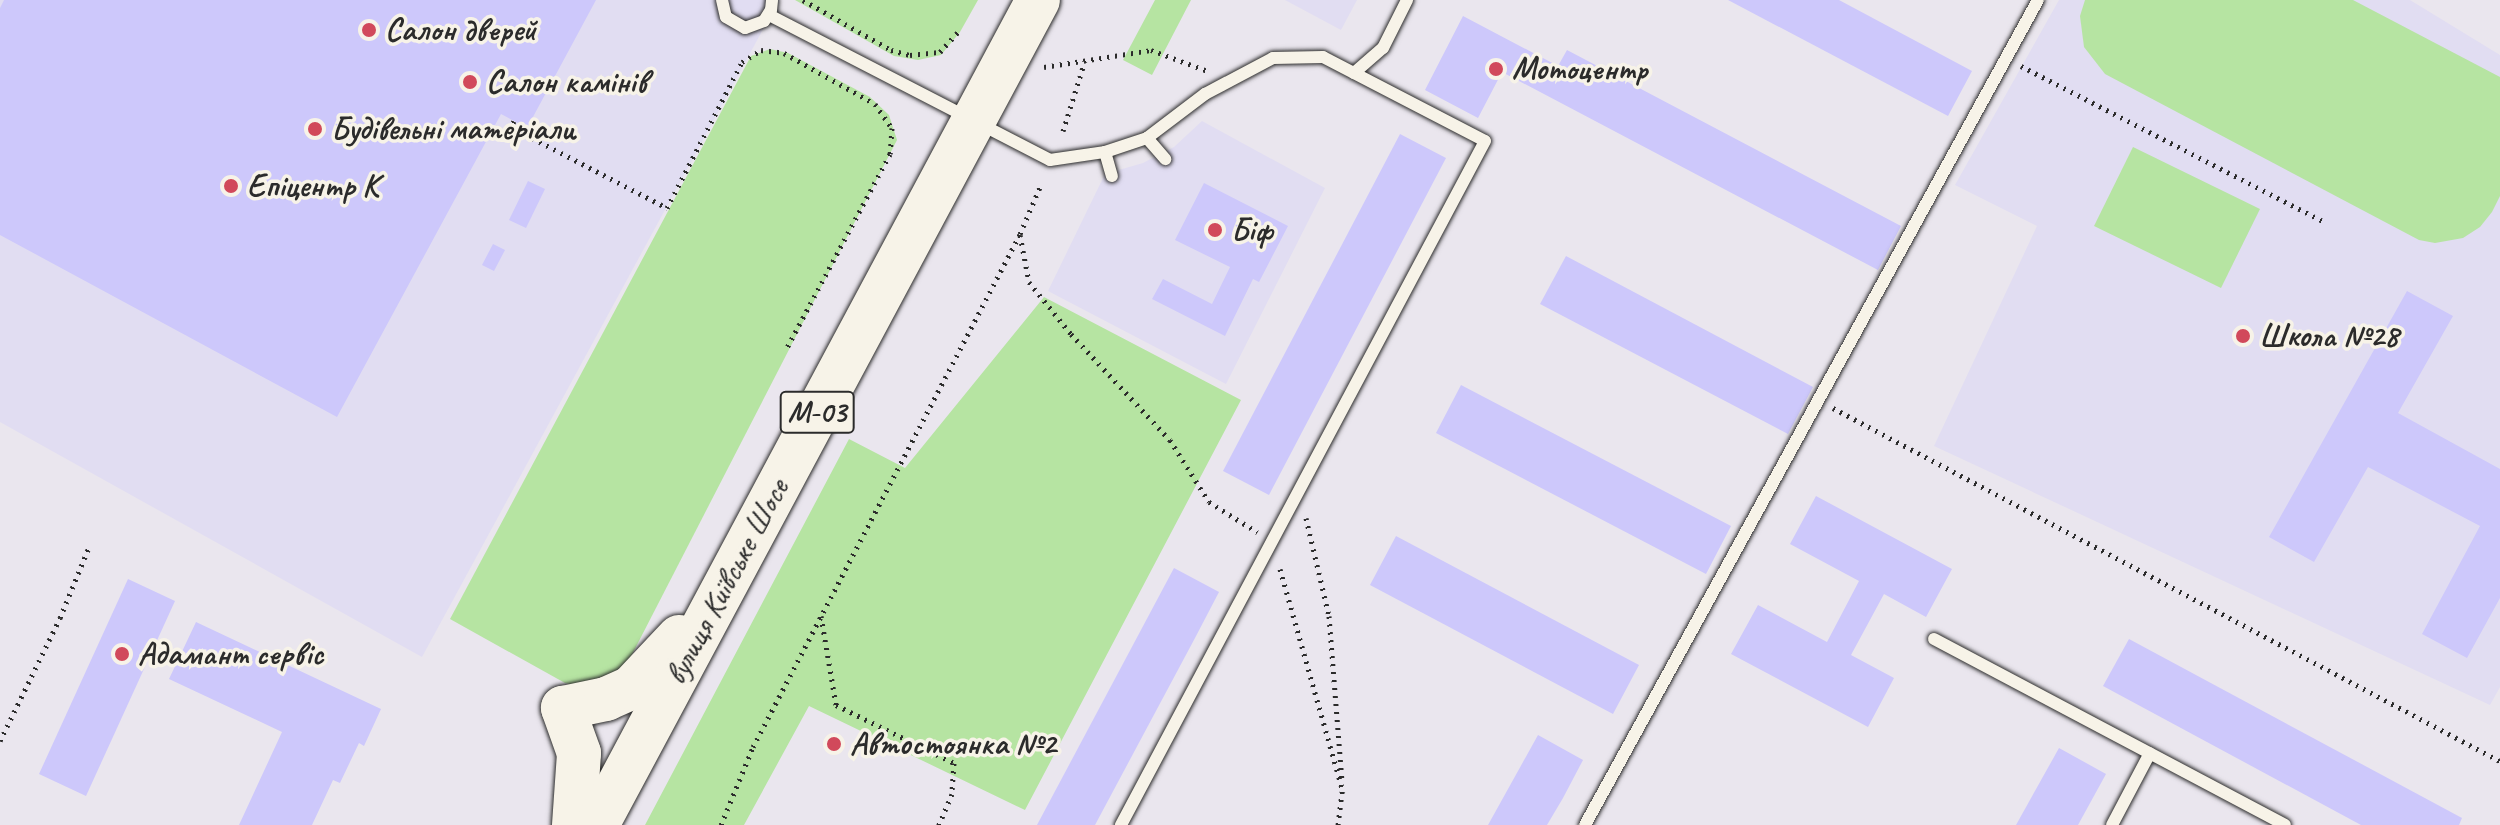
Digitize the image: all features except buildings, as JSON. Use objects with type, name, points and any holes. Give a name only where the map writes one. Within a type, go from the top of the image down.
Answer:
[{"type":"highway","name":"вулиця Київське Шосе","points":[[597,825],[1038,0]]},
{"type":"highway","points":[[574,825],[579,753],[563,708],[606,699],[631,688],[668,651],[743,551]]},
{"type":"lane","points":[[722,0],[726,17],[739,26],[759,25],[769,15],[772,0]]},
{"type":"lane","points":[[1354,73],[1383,48],[1407,0]]},
{"type":"lane","points":[[1585,825],[2038,0]]},
{"type":"lane","points":[[769,15],[1050,160],[1105,152],[1147,138],[1175,114],[1273,58],[1323,57],[1485,141],[1121,825]]},
{"type":"lane","points":[[1147,138],[1165,159]]},
{"type":"lane","points":[[1105,152],[1112,176]]},
{"type":"lane","points":[[1934,639],[2285,825]]},
{"type":"lane","points":[[2112,825],[2150,753]]},
{"type":"path","points":[[803,0],[891,50],[910,55],[940,52],[961,29]]},
{"type":"path","points":[[514,121],[511,127],[667,208],[742,62],[761,50],[784,53],[875,104],[892,128],[890,154],[786,350]]},
{"type":"path","points":[[1044,67],[1151,50],[1232,80]]},
{"type":"path","points":[[2006,59],[2325,222]]},
{"type":"path","points":[[1063,131],[1085,61]]},
{"type":"path","points":[[721,825],[753,747],[1020,234],[1040,187]]},
{"type":"path","points":[[1020,234],[1029,282],[1062,324],[1170,440],[1209,502],[1272,542],[1343,792]]},
{"type":"path","points":[[1819,400],[2500,761]]},
{"type":"path","points":[[1300,489],[1329,616],[1343,792],[1338,825]]},
{"type":"path","points":[[0,741],[60,618],[89,547]]},
{"type":"path","points":[[821,616],[836,705],[954,763],[952,794],[939,825]]},
{"type":"shaded area","points":[[0,0],[779,0],[422,657],[0,422]]},
{"type":"shaded area","points":[[1285,0],[1357,0],[1341,30]]},
{"type":"shaded area","name":"Школа №28","points":[[2059,0],[2410,0],[2500,55],[2500,687],[2490,705],[1934,446],[2037,226],[1955,185]]},
{"type":"shaded area","points":[[1202,121],[1325,188],[1226,384],[1048,291],[1105,174],[1143,163],[1174,147]]},
{"type":"green space","points":[[795,0],[978,0],[960,32],[941,55],[918,60],[894,56]]},
{"type":"green space","points":[[1155,0],[1191,0],[1152,75],[1123,60]]},
{"type":"green space","points":[[2085,0],[2353,0],[2500,77],[2500,196],[2480,227],[2463,238],[2435,243],[2419,240],[2105,74],[2084,47],[2080,16]]},
{"type":"green space","points":[[770,49],[788,53],[870,97],[889,115],[897,140],[623,672],[585,688],[565,683],[450,619],[751,56]]},
{"type":"green space","points":[[2133,147],[2260,209],[2221,288],[2094,226]]},
{"type":"green space","points":[[1044,297],[1241,400],[1025,810],[809,706],[744,825],[645,825],[849,439],[905,468]]},
{"type":"place","name":"Салон дверей","points":[[369,30]]},
{"type":"place","name":"Мотоцентр","points":[[1496,69]]},
{"type":"place","name":"Салон камінів","points":[[470,82]]},
{"type":"place","name":"Будівельні матеріали","points":[[315,129]]},
{"type":"place","name":"Епіцентр К","points":[[231,186]]},
{"type":"place","name":"Біф","points":[[1215,230]]},
{"type":"place","name":"Школа №28","points":[[2243,336]]},
{"type":"place","name":"Адамант сервіс","points":[[122,654]]},
{"type":"place","name":"Автостоянка №2","points":[[834,744]]}]
